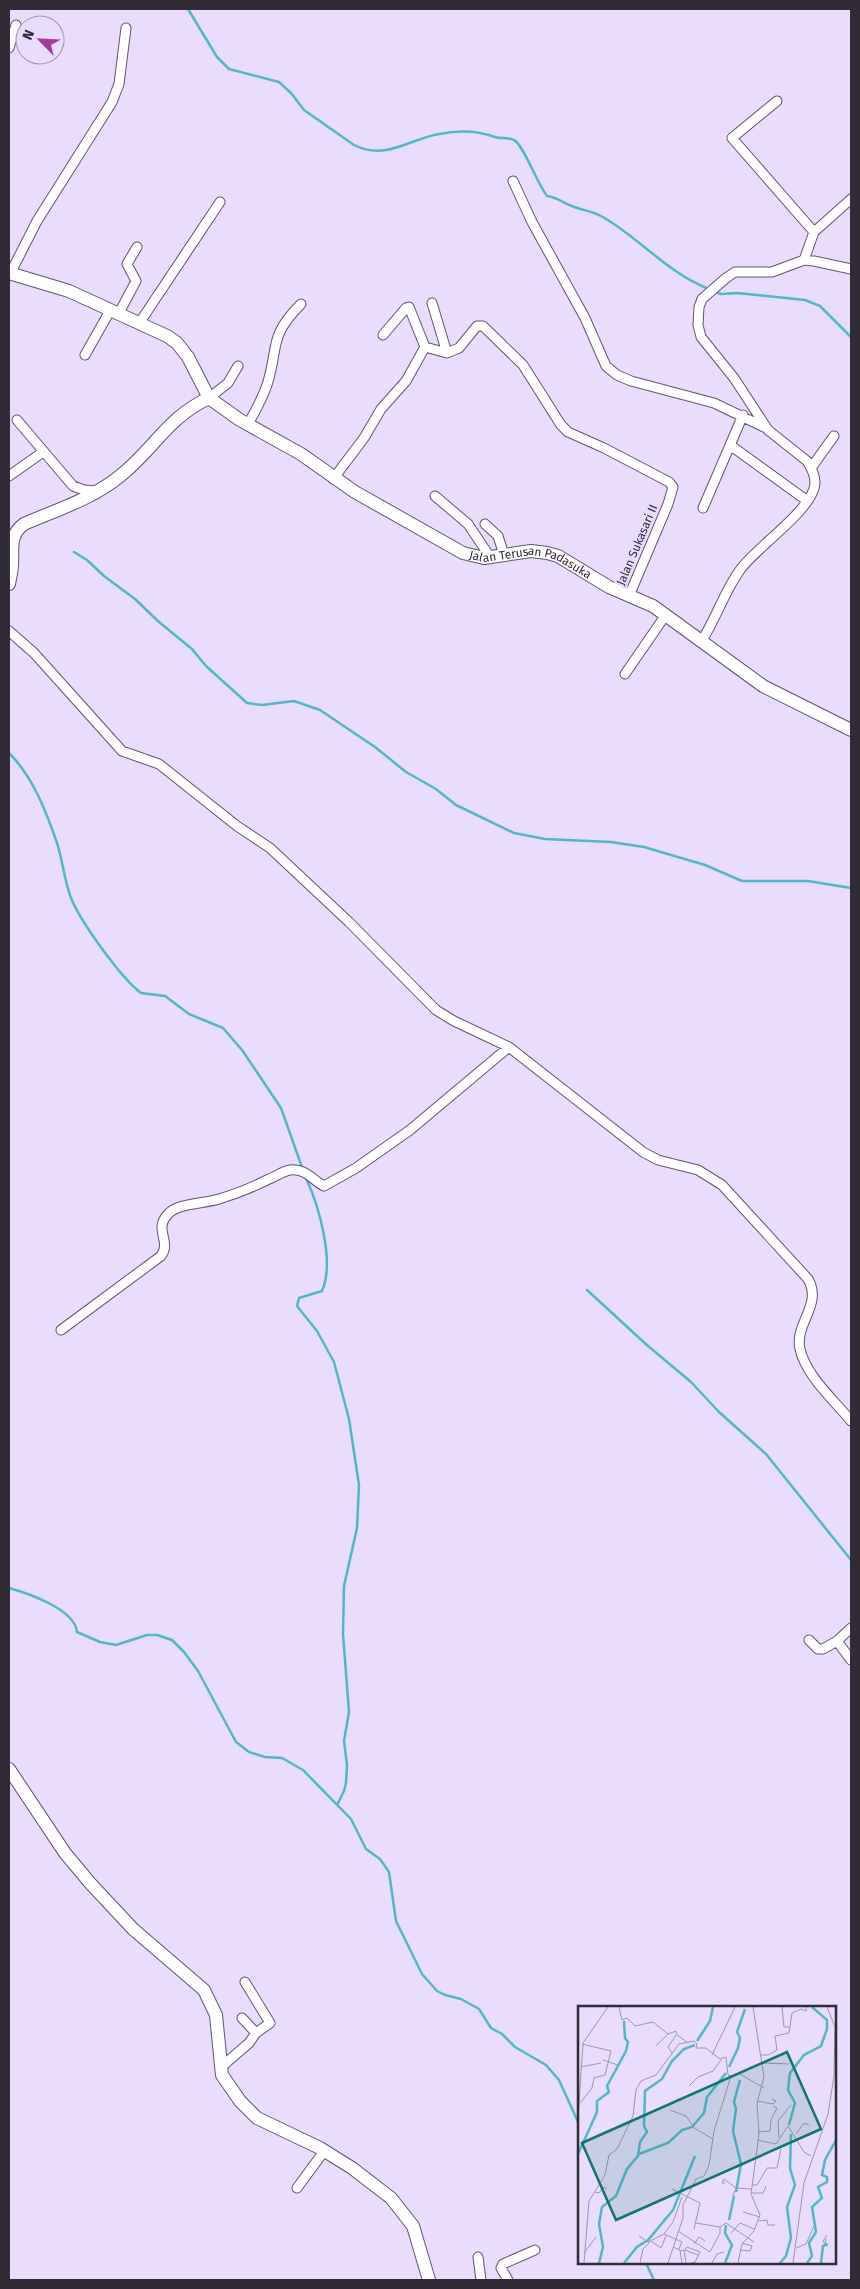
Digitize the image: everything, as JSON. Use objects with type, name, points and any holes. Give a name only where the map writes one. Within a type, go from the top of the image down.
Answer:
[{"type":"street","points":[[9,48],[15,28]]},
{"type":"street","points":[[126,28],[119,84],[112,102],[37,221],[9,273],[63,289],[140,322],[177,343],[188,357],[209,398]]},
{"type":"street","points":[[777,101],[732,138],[814,232]]},
{"type":"street","points":[[513,181],[532,222],[585,318],[606,366],[617,375],[631,381],[714,403],[742,415],[768,430],[807,461],[811,468],[815,484],[812,493],[789,521],[742,568],[701,642]]},
{"type":"street","points":[[804,260],[814,232],[851,199]]},
{"type":"street","points":[[140,322],[220,202]]},
{"type":"street","points":[[85,355],[136,281],[127,264],[137,247]]},
{"type":"street","points":[[768,430],[734,378],[701,337],[698,326],[699,307],[702,298],[735,272],[772,272],[804,260],[814,260],[851,269]]},
{"type":"street","points":[[248,424],[266,389],[273,348],[280,328],[285,319],[301,304]]},
{"type":"street","points":[[432,304],[447,353]]},
{"type":"street","points":[[383,335],[406,308],[409,307],[425,347]]},
{"type":"street","name":"Jalan Sukasari II","points":[[447,353],[459,348],[476,326],[483,326],[523,365],[561,425],[568,432],[604,448],[669,482],[673,487],[668,504],[629,596]]},
{"type":"street","points":[[425,347],[447,353]]},
{"type":"street","points":[[333,479],[364,438],[381,409],[406,381],[425,347]]},
{"type":"street","points":[[9,584],[12,567],[12,542],[17,529],[24,524],[98,491],[120,476],[173,421],[191,407],[209,398],[228,383],[238,366]]},
{"type":"street","name":"Jalan Terusan Padasuka","points":[[209,398],[248,424],[301,454],[333,479],[463,553],[490,557],[531,551],[552,554],[608,587],[653,606],[763,686],[851,730]]},
{"type":"street","points":[[703,508],[742,415]]},
{"type":"street","points":[[18,420],[73,486],[84,490],[98,491]]},
{"type":"street","points":[[811,468],[834,436]]},
{"type":"street","points":[[730,445],[806,500]]},
{"type":"street","points":[[9,476],[43,452]]},
{"type":"street","points":[[435,496],[468,524],[490,557]]},
{"type":"street","points":[[485,524],[498,536],[504,554]]},
{"type":"street","points":[[625,674],[665,616]]},
{"type":"street","points":[[9,631],[34,653],[122,751],[159,764],[237,826],[270,848],[349,922],[436,1010],[454,1021],[509,1047],[644,1152],[658,1160],[698,1170],[710,1176],[730,1192],[813,1287],[814,1295],[800,1337],[799,1348],[812,1374],[851,1421]]},
{"type":"street","points":[[61,1330],[161,1256],[165,1251],[161,1227],[163,1220],[178,1206],[194,1205],[220,1199],[289,1170],[309,1174],[324,1186],[356,1168],[410,1130],[509,1047]]},
{"type":"street","points":[[809,1640],[820,1650],[837,1641],[851,1628]]},
{"type":"street","points":[[837,1641],[851,1660]]},
{"type":"street","points":[[9,1769],[65,1853],[90,1883],[133,1929],[204,1990],[216,2015],[220,2068],[226,2082],[257,2118],[324,2150],[383,2191],[406,2215],[416,2233],[429,2280]]},
{"type":"street","points":[[220,2068],[249,2043],[256,2033],[270,2023],[245,1982]]},
{"type":"street","points":[[242,2018],[256,2033]]},
{"type":"street","points":[[297,2188],[324,2150]]},
{"type":"street","points":[[508,2280],[502,2268],[503,2264],[535,2250]]},
{"type":"street","points":[[478,2257],[481,2280]]},
{"type":"waterway","points":[[188,9],[217,57],[229,69],[279,82],[291,93],[304,110],[354,145],[377,151],[387,150],[428,137],[460,131],[512,139],[522,149],[547,196],[601,216],[680,274],[709,289]]},
{"type":"waterway","points":[[714,291],[721,294],[737,293],[805,300],[820,306],[851,337]]},
{"type":"waterway","points":[[74,552],[87,560],[104,576],[135,599],[192,649],[206,666],[247,703],[262,705],[294,701],[320,710],[375,747],[406,772],[436,789],[456,805],[514,833],[545,839],[611,842],[644,847],[705,865],[742,881],[808,881],[851,888]]},
{"type":"waterway","points":[[9,753],[18,762],[38,795],[57,843],[71,898],[102,948],[123,975],[141,993],[165,996],[189,1014],[223,1028],[242,1050],[281,1108],[303,1170]]},
{"type":"waterway","points":[[306,1178],[316,1203],[324,1234],[327,1265],[326,1279],[322,1291],[299,1298],[297,1306],[317,1331],[334,1362],[349,1419],[359,1485],[357,1528],[344,1586],[343,1634],[349,1712],[344,1741],[347,1765],[346,1783],[338,1803]]},
{"type":"waterway","points":[[587,1290],[648,1346],[691,1382],[719,1412],[766,1454],[851,1560]]},
{"type":"waterway","points":[[9,1588],[49,1603],[68,1616],[77,1632],[100,1642],[116,1645],[147,1635],[157,1635],[172,1640],[198,1671],[236,1742],[249,1752],[265,1757],[282,1758],[303,1770],[351,1819],[366,1849],[380,1859],[389,1872],[396,1921],[422,1974],[437,1991],[461,1999],[479,2009],[491,2028],[502,2034],[515,2047],[546,2065],[559,2080],[578,2122]]},
{"type":"waterway","points":[[646,2264],[654,2280]]}]
